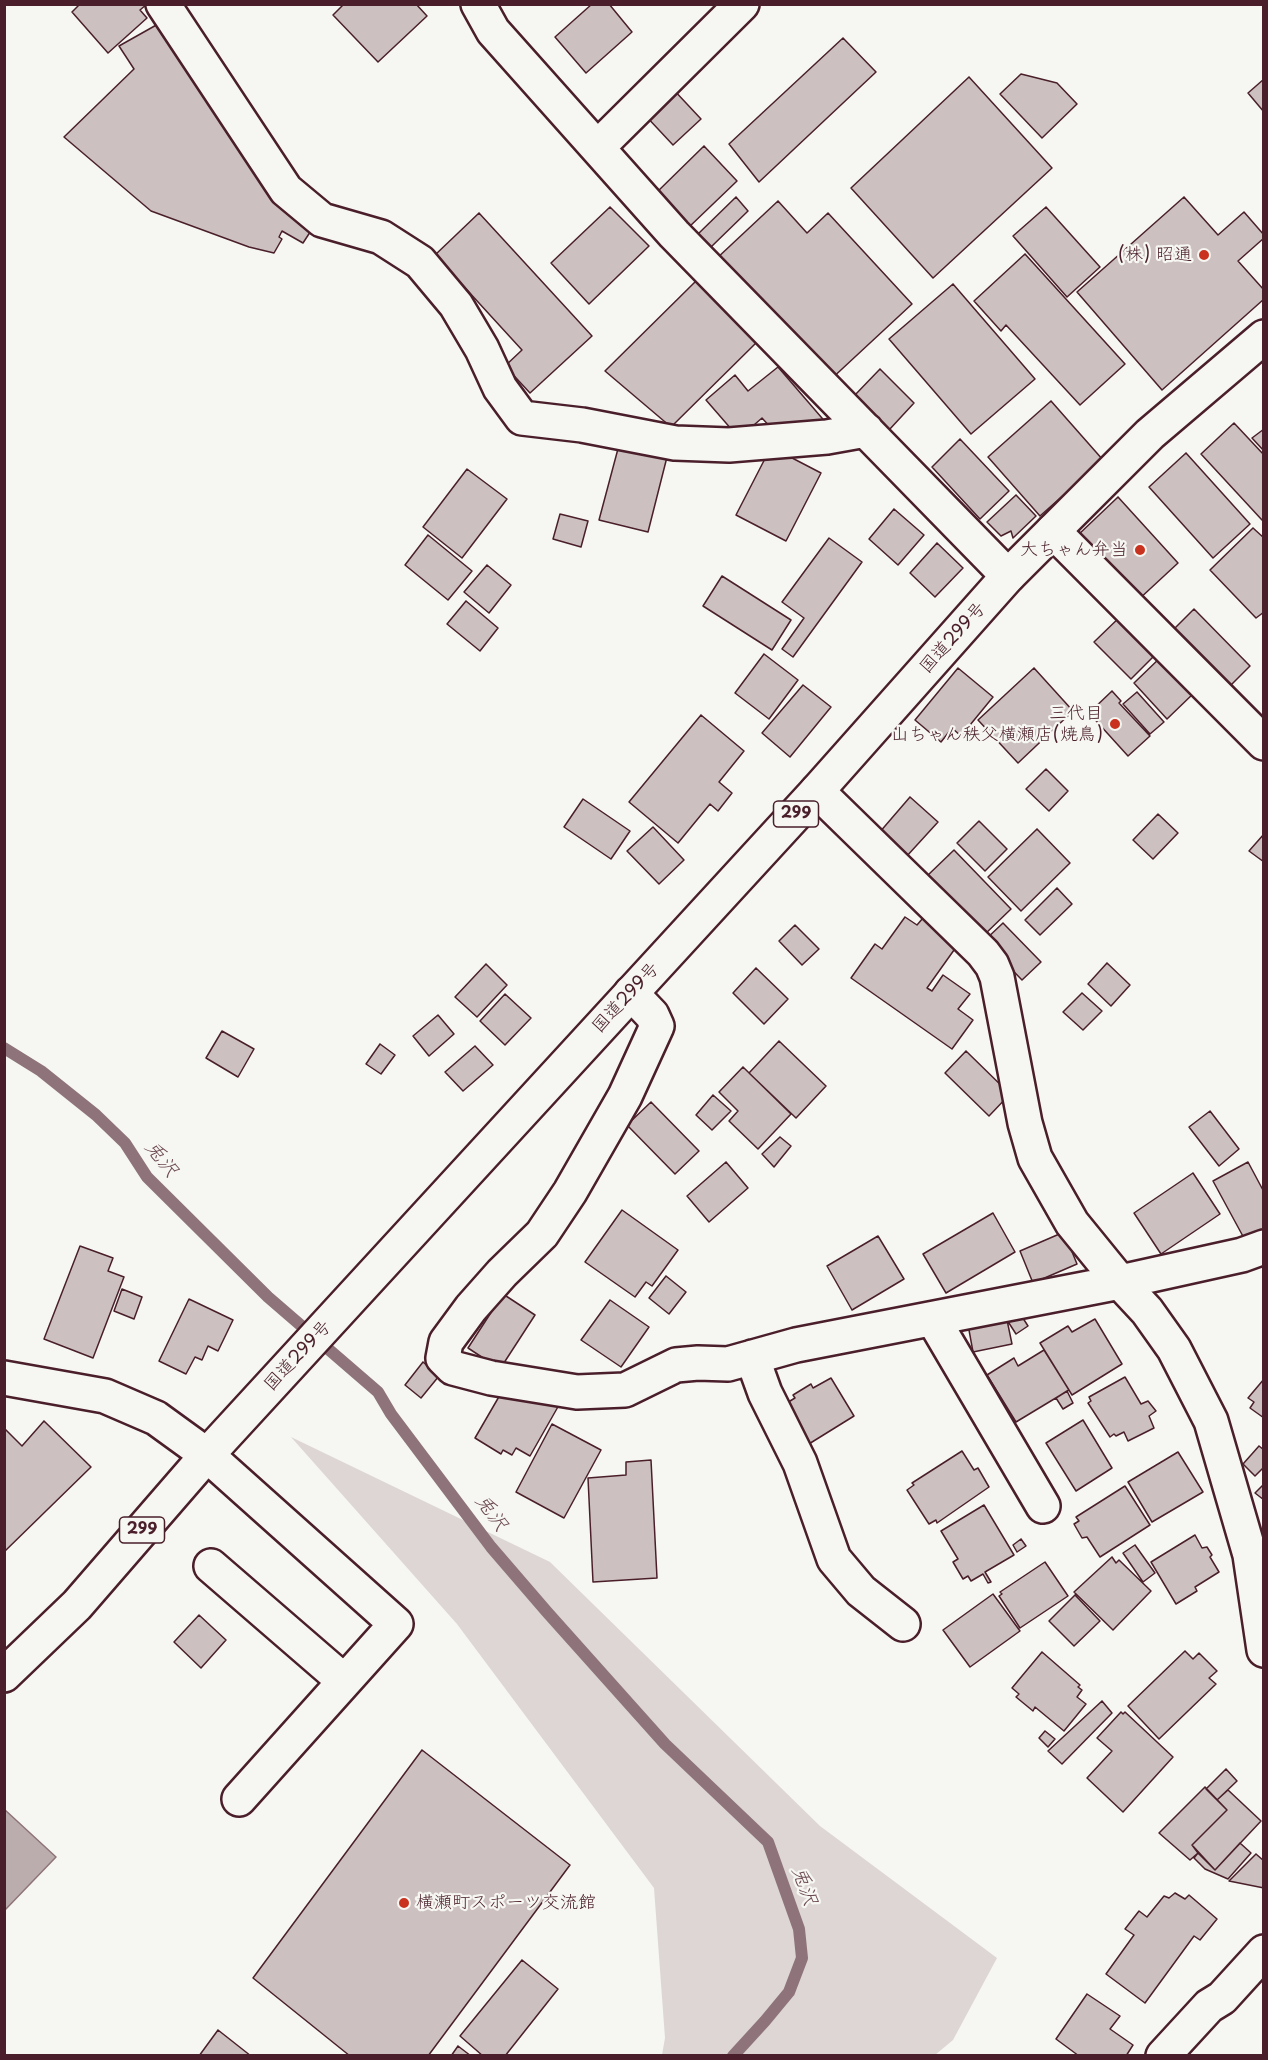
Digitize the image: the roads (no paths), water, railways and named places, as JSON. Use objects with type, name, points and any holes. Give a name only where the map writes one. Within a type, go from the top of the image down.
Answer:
[{"type":"main road","points":[[163,4],[286,190],[322,220],[381,237],[420,261],[456,305],[482,349],[500,388],[522,418],[582,425],[675,443],[718,445],[827,437],[866,429]]},
{"type":"main road","points":[[478,4],[493,31],[674,234],[1008,576]]},
{"type":"main road","points":[[598,147],[742,4]]},
{"type":"main road","name":"国道299号","points":[[4,1675],[77,1605],[207,1455],[818,791],[1008,576],[1150,434],[1263,337]]},
{"type":"main road","points":[[1053,531],[1263,743]]},
{"type":"main road","points":[[818,791],[983,953],[993,966],[1025,1124],[1035,1158],[1072,1223],[1120,1282],[1148,1311],[1174,1349],[1211,1421],[1250,1555],[1263,1650]]},
{"type":"main road","points":[[631,993],[652,1015],[657,1026],[625,1096],[570,1192],[542,1234],[502,1273],[471,1308],[446,1342],[442,1358],[453,1368],[491,1378],[577,1392],[624,1390],[676,1365],[728,1364],[796,1345],[1120,1282],[1242,1255],[1263,1246]]},
{"type":"main road","points":[[933,1319],[1043,1506]]},
{"type":"main road","points":[[752,1357],[765,1393],[800,1462],[834,1559],[861,1591],[903,1624]]},
{"type":"main road","points":[[4,1378],[105,1396],[156,1418],[207,1455],[396,1624],[239,1799]]},
{"type":"main road","points":[[211,1566],[344,1681]]},
{"type":"main road","points":[[1163,2055],[1209,2006],[1222,1998],[1263,1952]]},
{"type":"waterway","name":"兎沢","points":[[4,1048],[41,1071],[96,1115],[125,1143],[147,1177],[268,1297],[378,1392],[391,1414],[491,1547],[547,1612],[665,1744],[768,1842],[799,1929],[802,1958],[789,1992],[733,2056]]},
{"type":"place","name":"(株) 昭通","points":[[1204,255]]},
{"type":"place","name":"大ちゃん弁当","points":[[1140,550]]},
{"type":"place","name":"三代目 山ちゃん秩父横瀬店(焼鳥)","points":[[1115,724]]},
{"type":"place","name":"横瀬町スポーツ交流館","points":[[404,1903]]}]
